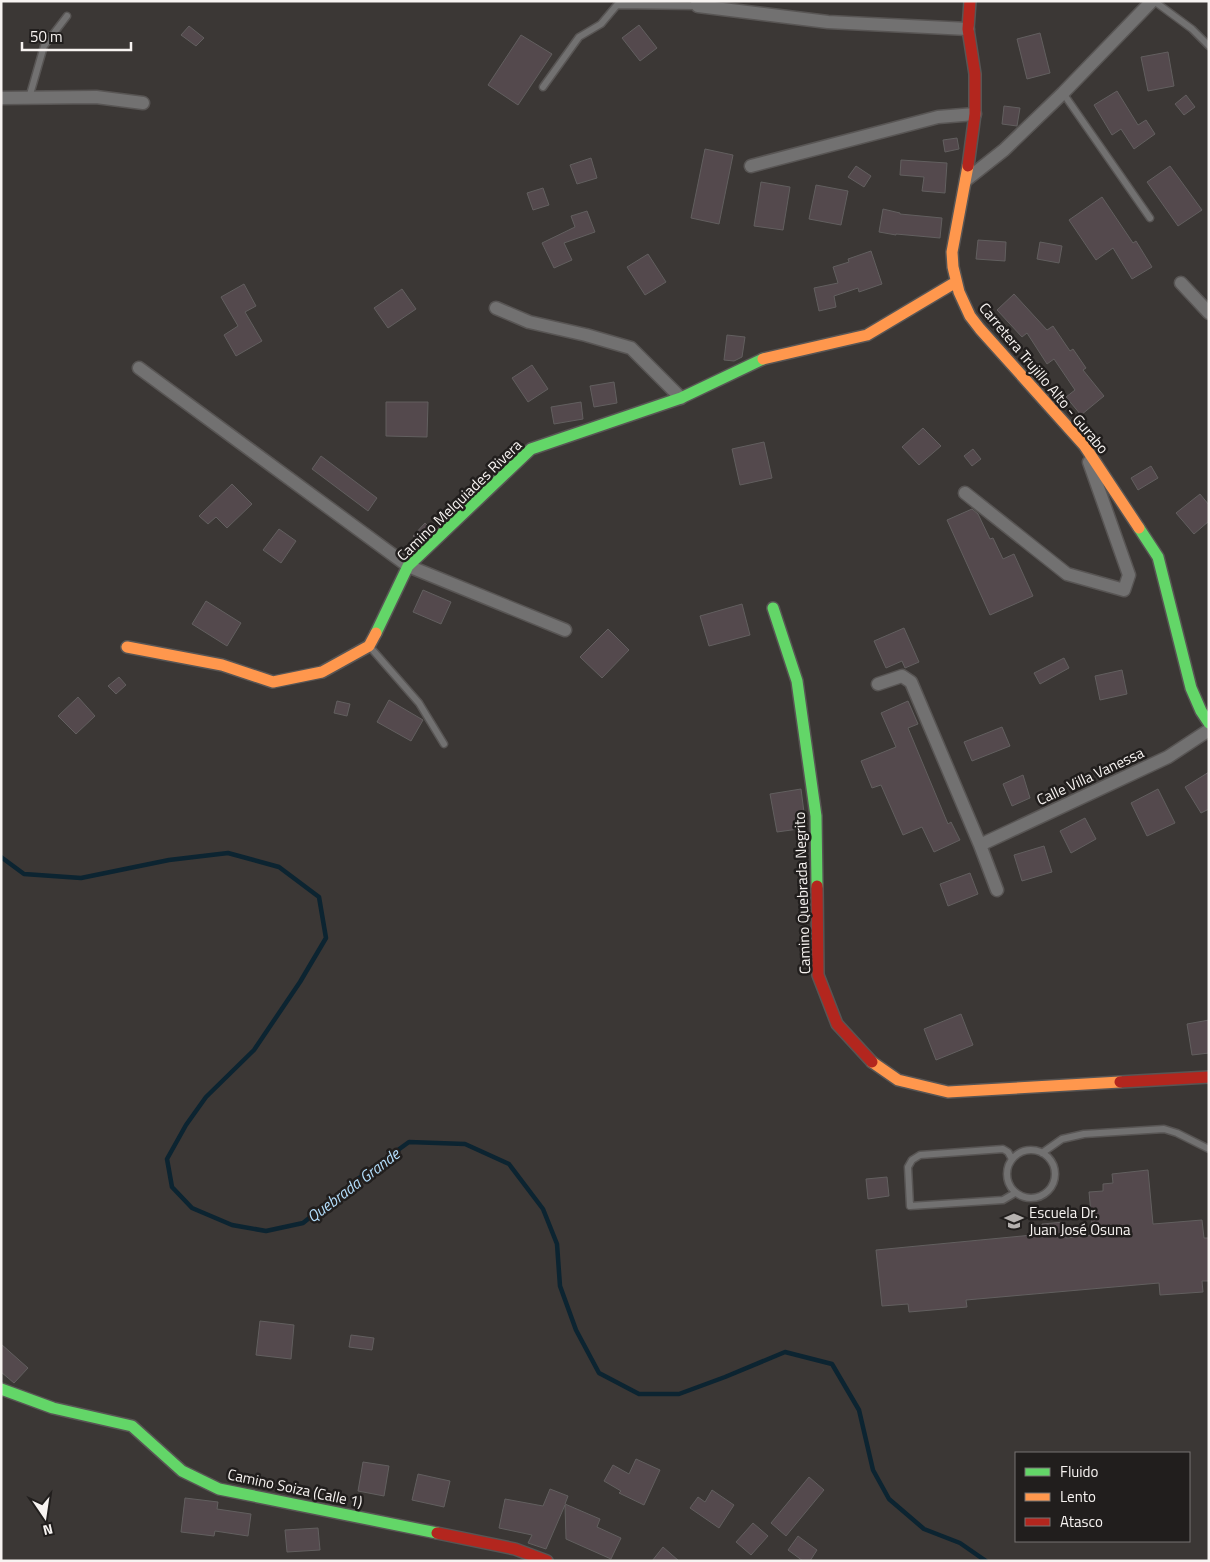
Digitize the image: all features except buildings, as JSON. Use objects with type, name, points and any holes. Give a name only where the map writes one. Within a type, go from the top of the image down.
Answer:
[{"type":"street","name":"Carretera Trujillo Alto - Gurabo","points":[[970,1],[968,29],[975,74],[975,114],[966,180],[952,252],[959,292],[970,316],[980,329],[1084,445],[1158,557],[1191,688],[1201,711],[1209,723]]},
{"type":"street","points":[[966,180],[1004,150],[1153,1]]},
{"type":"street","points":[[697,4],[828,22],[968,29]]},
{"type":"street","points":[[1,98],[96,97],[143,103]]},
{"type":"street","points":[[751,166],[938,117],[975,114]]},
{"type":"street","name":"Camino Melquiades Rivera","points":[[369,646],[408,566],[532,449],[681,398],[761,360],[867,335],[956,282]]},
{"type":"street","points":[[1181,283],[1209,313]]},
{"type":"street","points":[[496,308],[529,322],[631,348],[681,398]]},
{"type":"street","points":[[139,368],[408,566],[565,630]]},
{"type":"street","points":[[965,493],[1067,574],[1124,590],[1129,575],[1084,445]]},
{"type":"street","name":"Camino Quebrada Negrito","points":[[773,608],[797,681],[816,816],[818,975],[837,1024],[871,1062],[898,1080],[948,1092],[1209,1077]]},
{"type":"street","points":[[127,647],[222,665],[273,682],[322,672],[369,646]]},
{"type":"street","points":[[878,684],[902,676],[910,682],[980,845],[997,890]]},
{"type":"street","name":"Calle Villa Vanessa","points":[[980,845],[1168,757],[1209,730]]},
{"type":"street","name":"Camino Soiza (Calle 1)","points":[[1,1389],[53,1408],[132,1426],[182,1471],[220,1489],[547,1561]]},
{"type":"lane","points":[[1153,1],[1192,29],[1209,46]]},
{"type":"lane","points":[[542,87],[579,37],[602,24],[617,5],[697,4]]},
{"type":"lane","points":[[29,98],[44,46],[67,16]]},
{"type":"lane","points":[[1062,93],[1150,218]]},
{"type":"lane","points":[[369,646],[419,703],[444,744]]},
{"type":"lane","points":[[1042,1153],[1062,1139],[1084,1134],[1164,1128],[1209,1149]]},
{"type":"lane","points":[[1012,1159],[1008,1152],[1003,1149],[920,1155],[912,1160],[908,1167],[910,1206],[1002,1200],[1015,1193]]},
{"type":"lane","points":[[1028,1150],[1042,1153],[1052,1163],[1055,1172],[1054,1181],[1049,1190],[1042,1196],[1033,1198],[1023,1197],[1015,1193],[1009,1186],[1007,1177],[1008,1167],[1012,1159],[1028,1150]]},
{"type":"waterway","name":"Quebrada Grande","points":[[1,857],[24,874],[81,878],[169,860],[228,853],[279,867],[319,897],[326,938],[300,982],[254,1050],[206,1097],[186,1125],[167,1159],[172,1187],[192,1208],[232,1225],[266,1231],[303,1223],[359,1178],[409,1142],[465,1144],[509,1164],[543,1209],[557,1244],[560,1286],[576,1330],[599,1373],[639,1394],[679,1394],[785,1352],[832,1364],[859,1410],[873,1470],[889,1499],[924,1529],[960,1543],[986,1561]]},
{"type":"traffic: fast","points":[[376,633],[408,566],[531,449],[681,398],[763,359]]},
{"type":"traffic: fast","points":[[1139,528],[1158,557],[1191,688],[1201,711],[1209,723]]},
{"type":"traffic: fast","points":[[773,608],[797,681],[816,816],[817,886]]},
{"type":"traffic: fast","points":[[1,1389],[53,1408],[132,1426],[182,1471],[219,1489],[437,1533]]},
{"type":"traffic: slow","points":[[968,166],[952,252],[953,267],[959,292],[970,316],[1084,445],[1139,528]]},
{"type":"traffic: slow","points":[[763,359],[867,335],[956,282]]},
{"type":"traffic: slow","points":[[127,647],[222,665],[273,682],[322,672],[369,646],[376,633]]},
{"type":"traffic: slow","points":[[872,1062],[898,1080],[948,1092],[1120,1082]]},
{"type":"traffic: jam","points":[[968,166],[975,114],[975,74],[968,29],[970,1]]},
{"type":"traffic: jam","points":[[817,886],[818,975],[837,1024],[872,1062]]},
{"type":"traffic: jam","points":[[1120,1082],[1209,1077]]},
{"type":"traffic: jam","points":[[437,1533],[515,1549],[547,1561]]},
{"type":"place","name":"Escuela Dr. Juan José Osuna","points":[[1014,1221]]}]
